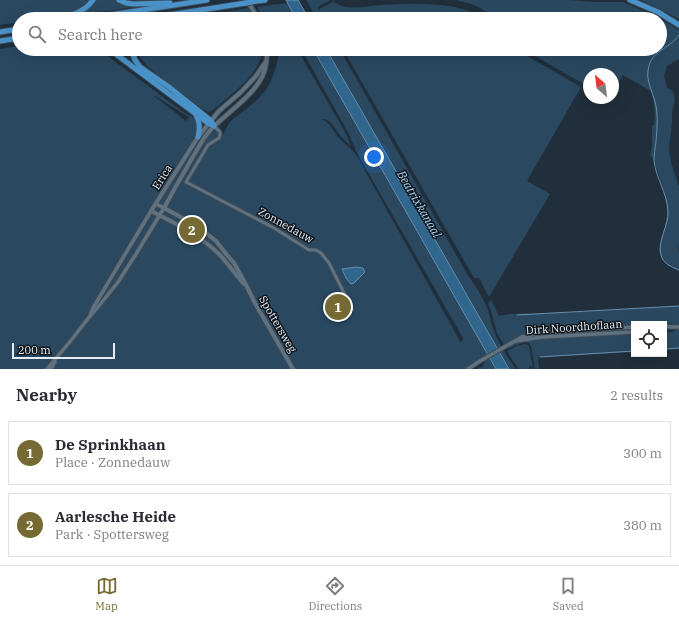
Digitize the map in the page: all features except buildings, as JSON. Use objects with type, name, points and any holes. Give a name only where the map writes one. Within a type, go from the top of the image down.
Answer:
[{"type":"highway","points":[[79,12],[93,0]]},
{"type":"highway","points":[[119,0],[133,4],[185,3]]},
{"type":"highway","points":[[128,12],[207,0]]},
{"type":"highway","points":[[190,12],[265,0]]},
{"type":"highway","points":[[630,0],[658,12]]},
{"type":"highway","points":[[667,18],[679,25]]},
{"type":"highway","points":[[0,32],[12,30]]},
{"type":"highway","points":[[0,41],[12,39]]},
{"type":"highway","points":[[118,56],[209,122]]},
{"type":"highway","points":[[134,56],[140,67],[169,87],[214,126]]},
{"type":"highway","points":[[196,114],[200,125],[198,136]]},
{"type":"main road","points":[[248,2],[254,12]]},
{"type":"main road","name":"Erica","points":[[164,208],[207,134],[256,87],[264,73],[266,56]]},
{"type":"main road","name":"Erica","points":[[151,211],[198,136],[219,111],[247,86],[266,61]]},
{"type":"main road","name":"Spottersweg","points":[[164,208],[197,226],[216,242],[234,263],[293,369]]},
{"type":"main road","name":"Spottersweg","points":[[151,211],[187,231],[208,245],[231,268],[247,288]]},
{"type":"street","name":"Erica","points":[[186,182],[208,145],[219,138],[219,130],[214,126]]},
{"type":"street","name":"Zonnedauw","points":[[186,182],[274,228],[309,250],[316,250],[321,253],[329,263],[352,309]]},
{"type":"street","name":"Spottersweg","points":[[156,204],[164,208]]},
{"type":"street","name":"Erica","points":[[47,369],[118,282],[164,208]]},
{"type":"street","name":"Erica","points":[[90,316],[93,308],[151,211]]},
{"type":"street","name":"Dirk Noordhoflaan","points":[[468,369],[522,337],[539,333],[631,327]]},
{"type":"street","points":[[667,327],[671,328]]},
{"type":"street","points":[[667,329],[678,327]]},
{"type":"street","name":"Dirk Noordhoflaan","points":[[515,341],[542,337],[631,332]]},
{"type":"street","name":"Erica","points":[[51,369],[58,356]]},
{"type":"shaded area","points":[[0,0],[89,0],[80,8],[70,12],[12,12],[12,23],[0,25]]},
{"type":"shaded area","points":[[94,0],[117,0],[139,6],[101,12],[80,12]]},
{"type":"shaded area","points":[[286,0],[298,0],[305,12],[292,12]]},
{"type":"shaded area","points":[[306,0],[330,0],[319,6],[319,10],[333,1],[344,6],[356,8],[381,5],[435,4],[471,12],[313,12]]},
{"type":"shaded area","points":[[455,0],[570,0],[623,2],[646,12],[486,12],[480,8]]},
{"type":"shaded area","points":[[641,0],[679,0],[679,19]]},
{"type":"shaded area","points":[[287,3],[292,12],[260,12],[257,7]]},
{"type":"shaded area","points":[[248,8],[250,12],[225,12]]},
{"type":"shaded area","points":[[667,23],[679,30],[679,59],[667,66],[664,76],[667,88],[672,90],[675,99],[672,112],[669,148],[671,162],[679,187],[679,271],[663,261],[659,250],[666,223],[667,205],[653,158],[650,156],[652,146],[652,125],[654,125],[655,116],[651,91],[623,75],[619,82],[619,68],[583,68],[583,84],[535,56],[667,56]]},
{"type":"shaded area","points":[[12,47],[12,56],[107,56],[182,111],[190,116],[191,115],[196,121],[197,128],[208,136],[213,131],[217,130],[218,136],[213,140],[216,142],[232,120],[263,94],[272,79],[278,56],[301,56],[345,132],[351,146],[341,137],[328,120],[322,119],[328,123],[337,136],[355,153],[461,343],[463,338],[357,153],[348,132],[305,56],[317,56],[496,369],[477,369],[483,366],[485,361],[479,359],[464,369],[0,369],[0,49]],"holes":[[[154,96],[155,96],[189,117],[186,121]]]},
{"type":"shaded area","points":[[261,56],[256,68],[243,84],[213,110],[208,112],[147,66],[140,57]]},
{"type":"shaded area","points":[[317,56],[330,56],[509,369],[496,369]]},
{"type":"shaded area","points":[[330,56],[343,56],[467,274],[476,286],[488,310],[492,326],[498,340],[516,369],[509,369]]},
{"type":"shaded area","points":[[347,56],[527,56],[581,87],[527,181],[550,194],[489,297],[479,278],[474,278]]},
{"type":"shaded area","points":[[356,267],[363,268],[365,272],[351,284],[346,278],[342,269]]},
{"type":"shaded area","points":[[491,300],[499,316],[510,314],[679,306],[679,349],[667,350],[667,332],[678,329],[678,325],[667,323],[667,321],[631,321],[631,326],[540,332],[517,338],[504,345],[497,333],[488,304]]},
{"type":"shaded area","points":[[631,328],[631,331],[523,339],[533,335]]},
{"type":"shaded area","points":[[631,333],[631,352],[538,357],[539,369],[535,369],[531,346],[529,343],[524,342],[510,348],[509,347],[523,341]]},
{"type":"shaded area","points":[[525,344],[529,346],[533,369],[532,366],[529,366],[530,369],[519,369],[507,351]]},
{"type":"waterway","points":[[667,46],[679,35]]},
{"type":"waterway","points":[[654,56],[649,64],[648,71],[649,84],[655,102],[657,115],[654,161],[666,198],[668,211],[667,222],[660,250],[664,261],[679,270]]},
{"type":"waterway","points":[[517,315],[679,306]]},
{"type":"waterway","points":[[667,349],[679,348]]},
{"type":"waterway","points":[[540,357],[631,351]]},
{"type":"place","name":"Aarlesche Heide","points":[[192,230]]},
{"type":"place","name":"De Sprinkhaan","points":[[338,307]]},
{"type":"water label","name":"Beatrixkanaal","points":[[419,204]]}]
